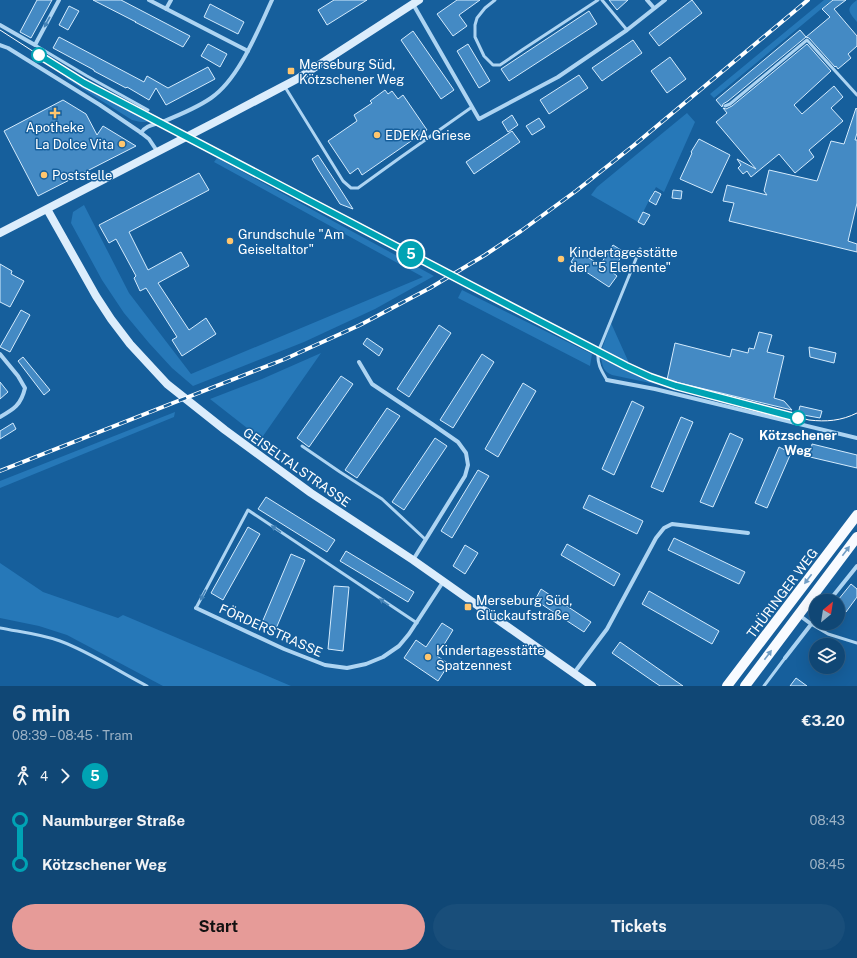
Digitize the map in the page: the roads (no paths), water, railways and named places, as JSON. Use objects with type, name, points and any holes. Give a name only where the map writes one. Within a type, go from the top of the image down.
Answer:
[{"type":"main road","name":"THÜRINGER WEG","points":[[727,686],[857,515]]},
{"type":"main road","name":"THÜRINGER WEG","points":[[745,686],[857,537]]},
{"type":"street","points":[[0,25],[35,44],[59,0]]},
{"type":"street","points":[[149,0],[248,51]]},
{"type":"street","points":[[166,9],[171,0]]},
{"type":"street","points":[[141,133],[143,129],[149,126],[160,123],[200,104],[212,97],[225,85],[234,74],[248,51],[272,0]]},
{"type":"street","points":[[647,0],[654,8]]},
{"type":"street","points":[[0,232],[158,152],[297,79],[416,2],[479,119],[558,77],[627,30],[665,0]]},
{"type":"street","points":[[0,45],[8,48],[100,105],[149,139],[158,152]]},
{"type":"street","name":"GEISELTALSTRASSE","points":[[47,209],[96,296],[111,319],[130,344],[167,384],[225,430],[311,493],[413,560],[592,686]]},
{"type":"street","points":[[0,354],[18,376],[25,388],[22,397],[14,409],[0,417]]},
{"type":"street","points":[[359,362],[372,384],[458,442],[466,453],[468,465],[465,476],[413,560]]},
{"type":"street","points":[[607,380],[655,389],[857,438]]},
{"type":"street","points":[[574,673],[607,630],[656,538],[664,528],[672,524],[748,533]]},
{"type":"street","points":[[835,594],[857,566]]},
{"type":"street","name":"FÖRDERSTRASSE","points":[[196,608],[284,649],[325,665],[347,668],[366,664],[383,657],[399,646],[417,623],[443,582]]},
{"type":"street","points":[[798,615],[809,623]]},
{"type":"street","points":[[784,658],[809,627]]},
{"type":"lane","points":[[495,0],[485,8],[477,18],[475,25],[475,37],[484,56],[493,65],[500,65],[598,0]]},
{"type":"lane","points":[[602,0],[627,30]]},
{"type":"lane","points":[[725,106],[730,104],[807,40],[857,95]]},
{"type":"lane","points":[[35,44],[87,76],[148,110]]},
{"type":"lane","points":[[284,86],[343,181],[351,188],[358,188],[472,107]]},
{"type":"lane","points":[[607,380],[598,364],[598,352],[640,249]]},
{"type":"lane","points":[[302,446],[382,498],[425,539]]},
{"type":"lane","points":[[196,608],[248,510],[417,623]]},
{"type":"lane","points":[[0,628],[38,635],[60,642],[88,654],[147,686]]},
{"type":"lane","points":[[821,630],[828,634],[857,643]]},
{"type":"lane","points":[[764,686],[784,658]]},
{"type":"tram line","points":[[0,30],[85,83],[598,352],[638,371],[663,382],[692,391],[809,420],[833,420],[845,418],[857,413]]},
{"type":"tram line","name":"5","points":[[39,55],[84,83],[626,366],[663,382],[692,391],[798,418]]},
{"type":"railway","points":[[0,471],[285,359],[360,325],[430,288],[485,255],[576,191],[633,146],[808,0]]},
{"type":"place","name":"Merseburg Süd, Kötzschener Weg","points":[[291,71]]},
{"type":"place","name":"Apotheke","points":[[55,113]]},
{"type":"place","name":"EDEKA Griese","points":[[377,135]]},
{"type":"place","name":"La Dolce Vita","points":[[122,144]]},
{"type":"place","name":"Poststelle","points":[[44,175]]},
{"type":"place","name":"Grundschule \"Am Geiseltaltor\"","points":[[230,241]]},
{"type":"place","name":"Kindertagesstätte der \"5 Elemente\"","points":[[561,259]]},
{"type":"place","name":"Kötzschener Weg","points":[[798,418]]},
{"type":"place","name":"Merseburg Süd, Glückaufstraße","points":[[468,607]]},
{"type":"place","name":"Kindertagesstätte Spatzennest","points":[[428,657]]}]
